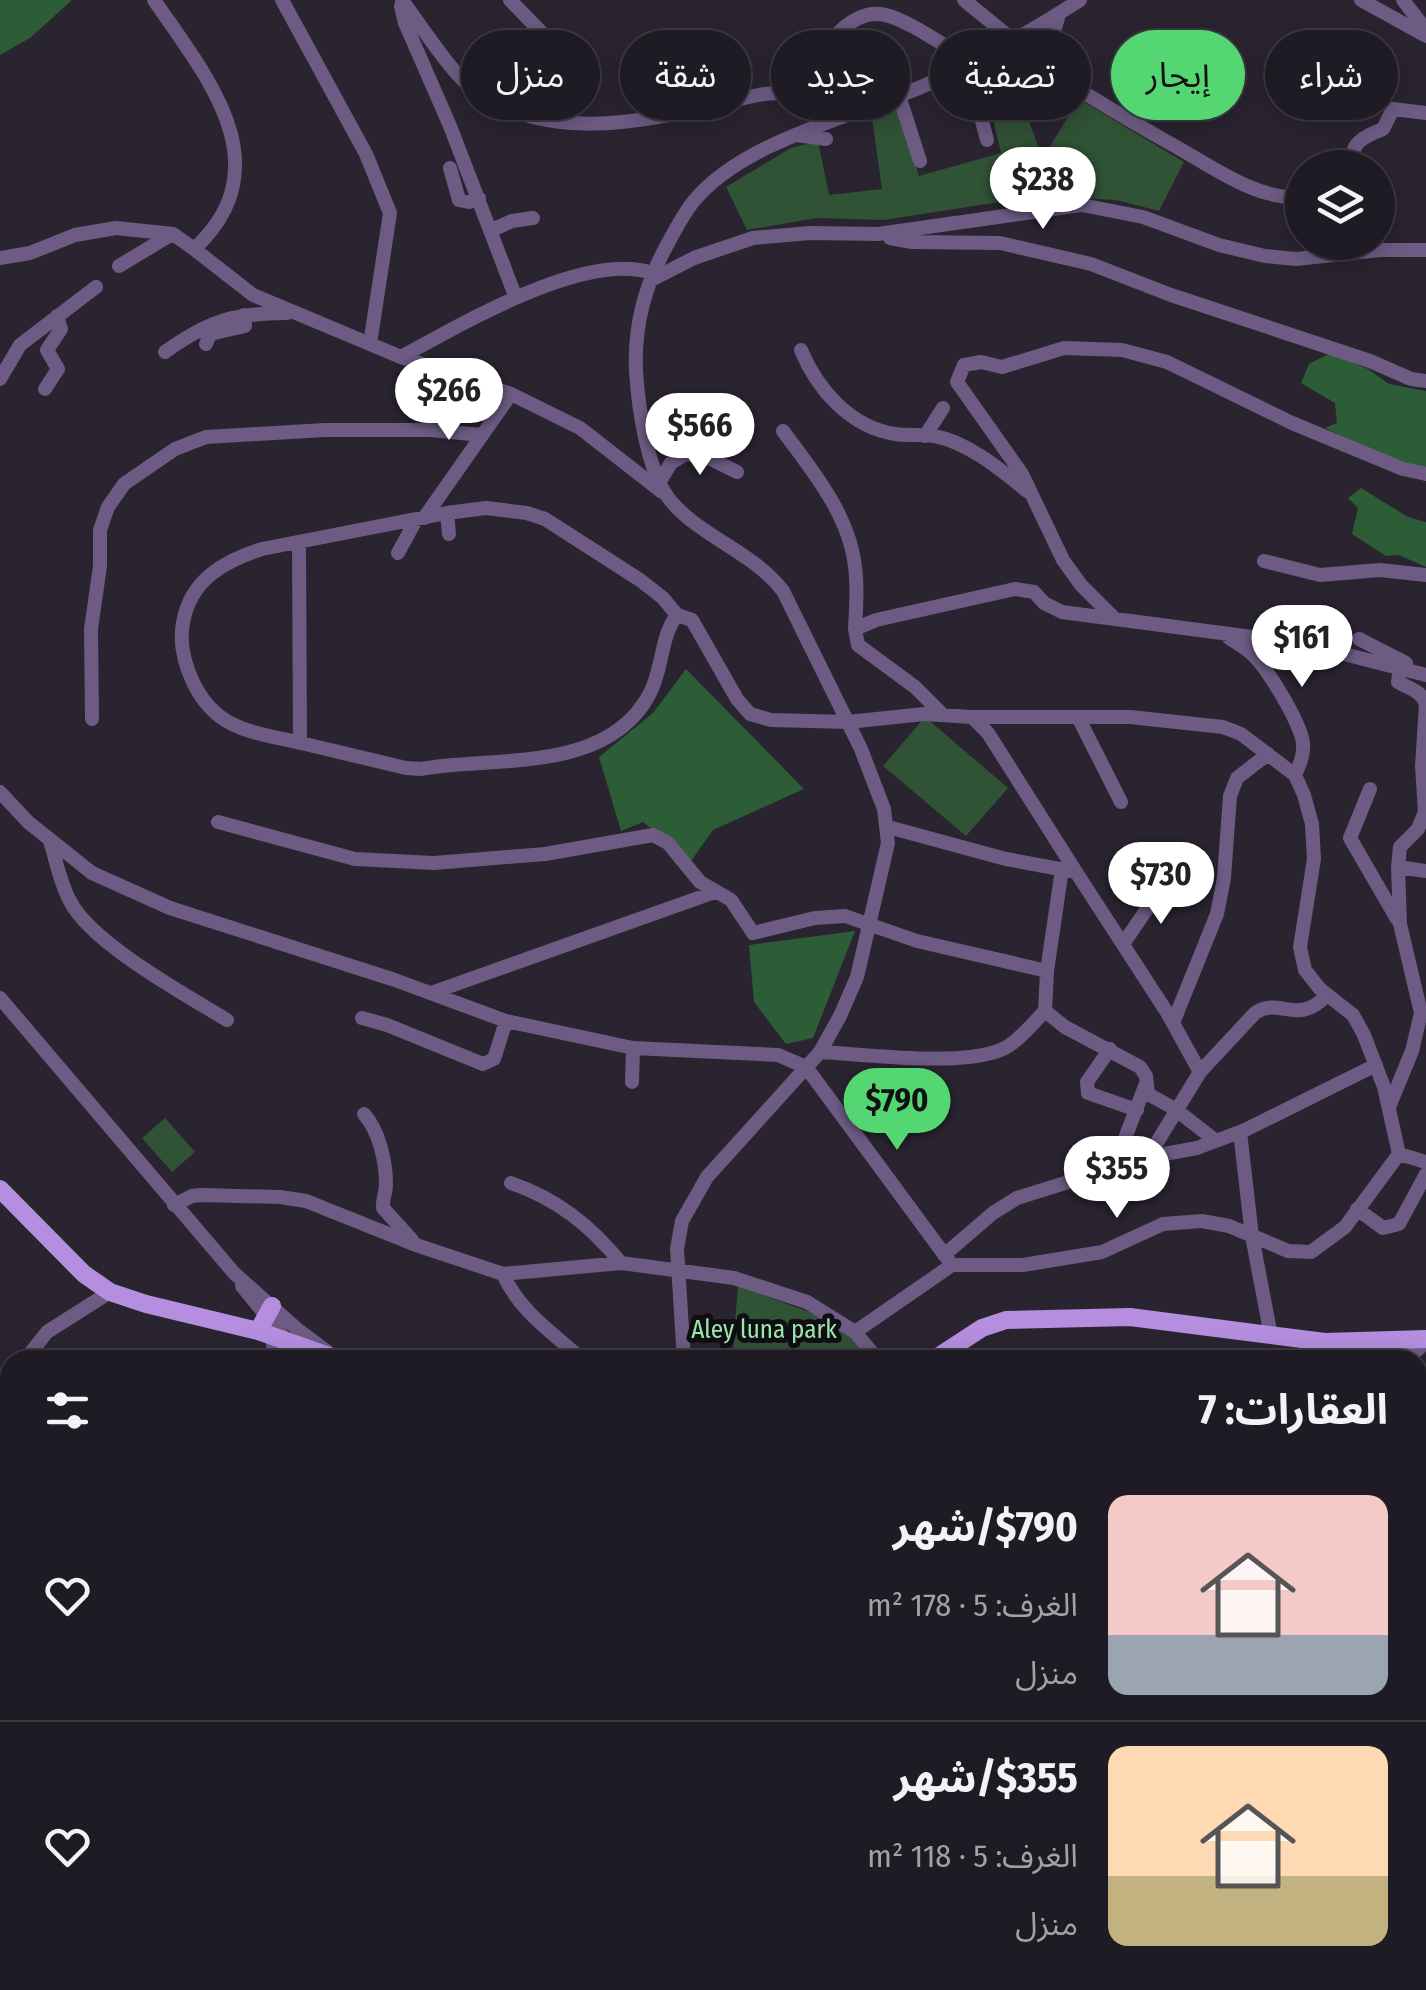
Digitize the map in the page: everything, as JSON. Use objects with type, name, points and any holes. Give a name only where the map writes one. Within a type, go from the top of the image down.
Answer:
[{"type":"main road","points":[[0,1189],[84,1274],[110,1292],[146,1304],[272,1327],[319,1350]]},
{"type":"main road","points":[[948,1350],[982,1328],[1006,1320],[1130,1317],[1326,1342],[1426,1340]]},
{"type":"street","points":[[154,0],[215,88],[235,142],[228,205],[194,249]]},
{"type":"street","points":[[282,0],[366,154],[390,213],[370,344]]},
{"type":"street","points":[[401,0],[462,80],[476,92],[522,113],[577,123],[624,124],[749,97],[790,94],[828,122]]},
{"type":"street","points":[[401,0],[405,23],[492,230],[516,298]]},
{"type":"street","points":[[510,0],[538,30]]},
{"type":"street","points":[[964,0],[1001,30]]},
{"type":"street","points":[[1030,30],[1080,0]]},
{"type":"street","points":[[1361,0],[1426,33]]},
{"type":"street","points":[[1403,0],[1426,33]]},
{"type":"street","points":[[1054,30],[1058,14]]},
{"type":"street","points":[[841,30],[856,20],[888,15],[930,38]]},
{"type":"street","points":[[1091,97],[1228,177],[1260,190],[1285,194]]},
{"type":"street","points":[[1353,150],[1361,138],[1384,129],[1393,109],[1426,114]]},
{"type":"street","points":[[667,496],[644,425],[636,370],[641,311],[651,276],[680,221],[701,193],[744,161],[833,120]]},
{"type":"street","points":[[906,120],[920,160]]},
{"type":"street","points":[[984,120],[988,140]]},
{"type":"street","points":[[795,135],[826,139]]},
{"type":"street","points":[[450,168],[459,200],[470,202],[479,198]]},
{"type":"street","points":[[401,357],[516,298],[584,274],[621,267],[651,276],[754,238],[810,232],[878,234],[1082,205],[1142,217],[1219,245],[1265,256],[1296,259],[1380,250],[1426,250]]},
{"type":"street","points":[[492,230],[512,221],[533,218]]},
{"type":"street","points":[[0,258],[30,253],[63,238],[92,231],[116,228],[173,234],[241,288],[401,357],[511,394],[594,437],[700,526],[773,578],[783,591],[848,722],[884,809],[888,827],[886,859],[849,997],[820,1052],[692,1198],[679,1233],[683,1350]]},
{"type":"street","points":[[119,266],[173,234]]},
{"type":"street","points":[[878,234],[912,242],[1000,243],[1091,264],[1185,300],[1370,361],[1411,379],[1426,381]]},
{"type":"street","points":[[2,370],[20,344],[96,287]]},
{"type":"street","points":[[164,352],[198,328],[244,315],[298,313]]},
{"type":"street","points":[[206,344],[210,334],[245,326],[244,315]]},
{"type":"street","points":[[46,389],[58,369],[47,350],[61,328],[56,316]]},
{"type":"street","points":[[1114,618],[1081,586],[1063,560],[1022,474],[960,388],[957,382],[964,365],[981,362],[1002,367],[1064,348],[1122,350],[1167,362],[1292,423],[1402,469],[1426,474]]},
{"type":"street","points":[[802,350],[812,376],[847,414],[890,434],[934,436],[976,454],[1031,495]]},
{"type":"street","points":[[398,554],[511,394]]},
{"type":"street","points":[[925,436],[942,408]]},
{"type":"street","points":[[92,720],[92,630],[100,530],[108,507],[124,484],[166,454],[206,437],[324,430],[431,430],[481,435]]},
{"type":"street","points":[[783,430],[815,474],[850,542],[856,568],[858,646],[915,687],[942,714]]},
{"type":"street","points":[[660,481],[671,463],[685,454],[708,457],[737,472]]},
{"type":"street","points":[[677,615],[668,626],[657,677],[637,713],[611,735],[561,754],[421,769],[246,731],[208,708],[186,666],[180,643],[188,602],[218,567],[262,549],[486,508],[545,519],[640,580],[677,615],[686,616],[697,626],[737,700],[750,714],[772,720],[848,722],[942,714],[972,718],[1130,717],[1223,727],[1295,775],[1312,824],[1314,858],[1300,947],[1304,970],[1327,995],[1353,1014],[1376,1065],[1399,1154],[1345,1227],[1311,1252],[1288,1251],[1228,1226],[1181,1221],[1143,1231],[1102,1252],[1023,1264],[948,1260]]},
{"type":"street","points":[[447,513],[449,534]]},
{"type":"street","points":[[299,543],[300,742]]},
{"type":"street","points":[[1264,562],[1320,575],[1380,570],[1426,575]]},
{"type":"street","points":[[855,629],[876,620],[1015,589],[1034,592],[1044,603],[1062,612],[1305,644],[1414,670]]},
{"type":"street","points":[[1224,634],[1264,667],[1294,722],[1303,742],[1302,759],[1295,775]]},
{"type":"street","points":[[1359,639],[1400,658],[1414,670]]},
{"type":"street","points":[[1389,1108],[1424,1016],[1400,924],[1398,867],[1400,847],[1418,828],[1425,812],[1422,766],[1426,704],[1424,697],[1398,682],[1414,670]]},
{"type":"street","points":[[1078,717],[1121,802]]},
{"type":"street","points":[[972,718],[988,733],[1069,871],[1123,944],[1200,1072]]},
{"type":"street","points":[[1173,1023],[1217,914],[1224,878],[1230,796],[1237,778],[1268,754]]},
{"type":"street","points":[[1370,789],[1350,838],[1400,924]]},
{"type":"street","points":[[0,792],[92,874],[141,898],[506,1021],[633,1048],[778,1055],[806,1067],[948,1260]]},
{"type":"street","points":[[218,822],[355,859],[434,864],[545,854],[653,835],[668,843],[700,882],[731,900],[753,933],[845,916],[992,961],[1047,971]]},
{"type":"street","points":[[888,827],[1006,859],[1069,871]]},
{"type":"street","points":[[50,840],[70,900],[92,927],[146,971],[227,1020]]},
{"type":"street","points":[[1398,867],[1426,872]]},
{"type":"street","points":[[820,1052],[984,1056],[1016,1040],[1045,1011],[1047,971],[1069,871]]},
{"type":"street","points":[[1123,944],[1159,886]]},
{"type":"street","points":[[432,993],[715,892]]},
{"type":"street","points":[[1148,1157],[1200,1072],[1260,1009],[1304,1012],[1327,995]]},
{"type":"street","points":[[0,998],[234,1273],[272,1327],[272,1350]]},
{"type":"street","points":[[1045,1011],[1140,1067],[1146,1076],[1114,1167]]},
{"type":"street","points":[[362,1018],[388,1025],[478,1064],[494,1059],[506,1021]]},
{"type":"street","points":[[632,1082],[633,1048]]},
{"type":"street","points":[[1110,1049],[1087,1082],[1088,1093],[1136,1110]]},
{"type":"street","points":[[855,1332],[948,1260],[992,1213],[1017,1198],[1148,1157],[1216,1141],[1376,1065]]},
{"type":"street","points":[[1145,1086],[1154,1099],[1176,1109],[1216,1141]]},
{"type":"street","points":[[364,1114],[374,1126],[380,1148],[386,1181],[383,1208],[416,1245]]},
{"type":"street","points":[[1240,1132],[1252,1236],[1271,1336]]},
{"type":"street","points":[[1399,1154],[1426,1162]]},
{"type":"street","points":[[1358,1209],[1383,1228],[1400,1224],[1426,1174]]},
{"type":"street","points":[[510,1183],[565,1207],[621,1263]]},
{"type":"street","points":[[174,1205],[201,1195],[293,1198],[502,1274],[621,1263],[734,1278],[822,1309],[855,1332],[870,1350]]},
{"type":"street","points":[[502,1274],[518,1300],[572,1350]]},
{"type":"street","points":[[33,1350],[64,1319],[110,1292]]},
{"type":"street","points":[[272,1327],[296,1329],[326,1350]]},
{"type":"green space","points":[[0,0],[72,0],[30,38],[0,55]]},
{"type":"green space","points":[[1091,106],[1184,162],[1159,211],[1116,200],[1065,197],[993,203],[884,220],[817,218],[747,230],[726,187],[791,148],[818,141],[829,195],[882,189],[872,120],[901,120],[919,176],[1001,153],[993,120],[1028,120],[1041,154],[1046,153],[1066,120],[1091,120]]},
{"type":"green space","points":[[1331,353],[1368,369],[1389,384],[1426,391],[1426,467],[1399,464],[1325,428],[1337,423],[1335,403],[1301,383],[1309,364]]},
{"type":"green space","points":[[1361,488],[1408,517],[1426,522],[1426,567],[1399,555],[1386,556],[1352,534],[1358,508],[1348,498]]},
{"type":"green space","points":[[686,669],[804,789],[713,830],[691,861],[643,822],[621,831],[599,757],[653,713]]},
{"type":"green space","points":[[925,717],[1008,788],[966,836],[883,766]]},
{"type":"green space","points":[[855,931],[813,1038],[786,1044],[754,1002],[749,945]]},
{"type":"green space","points":[[165,1118],[195,1152],[172,1172],[142,1138]]},
{"type":"green space","name":"Aley luna park","points":[[738,1286],[812,1313],[848,1332],[863,1350],[733,1350]]}]
